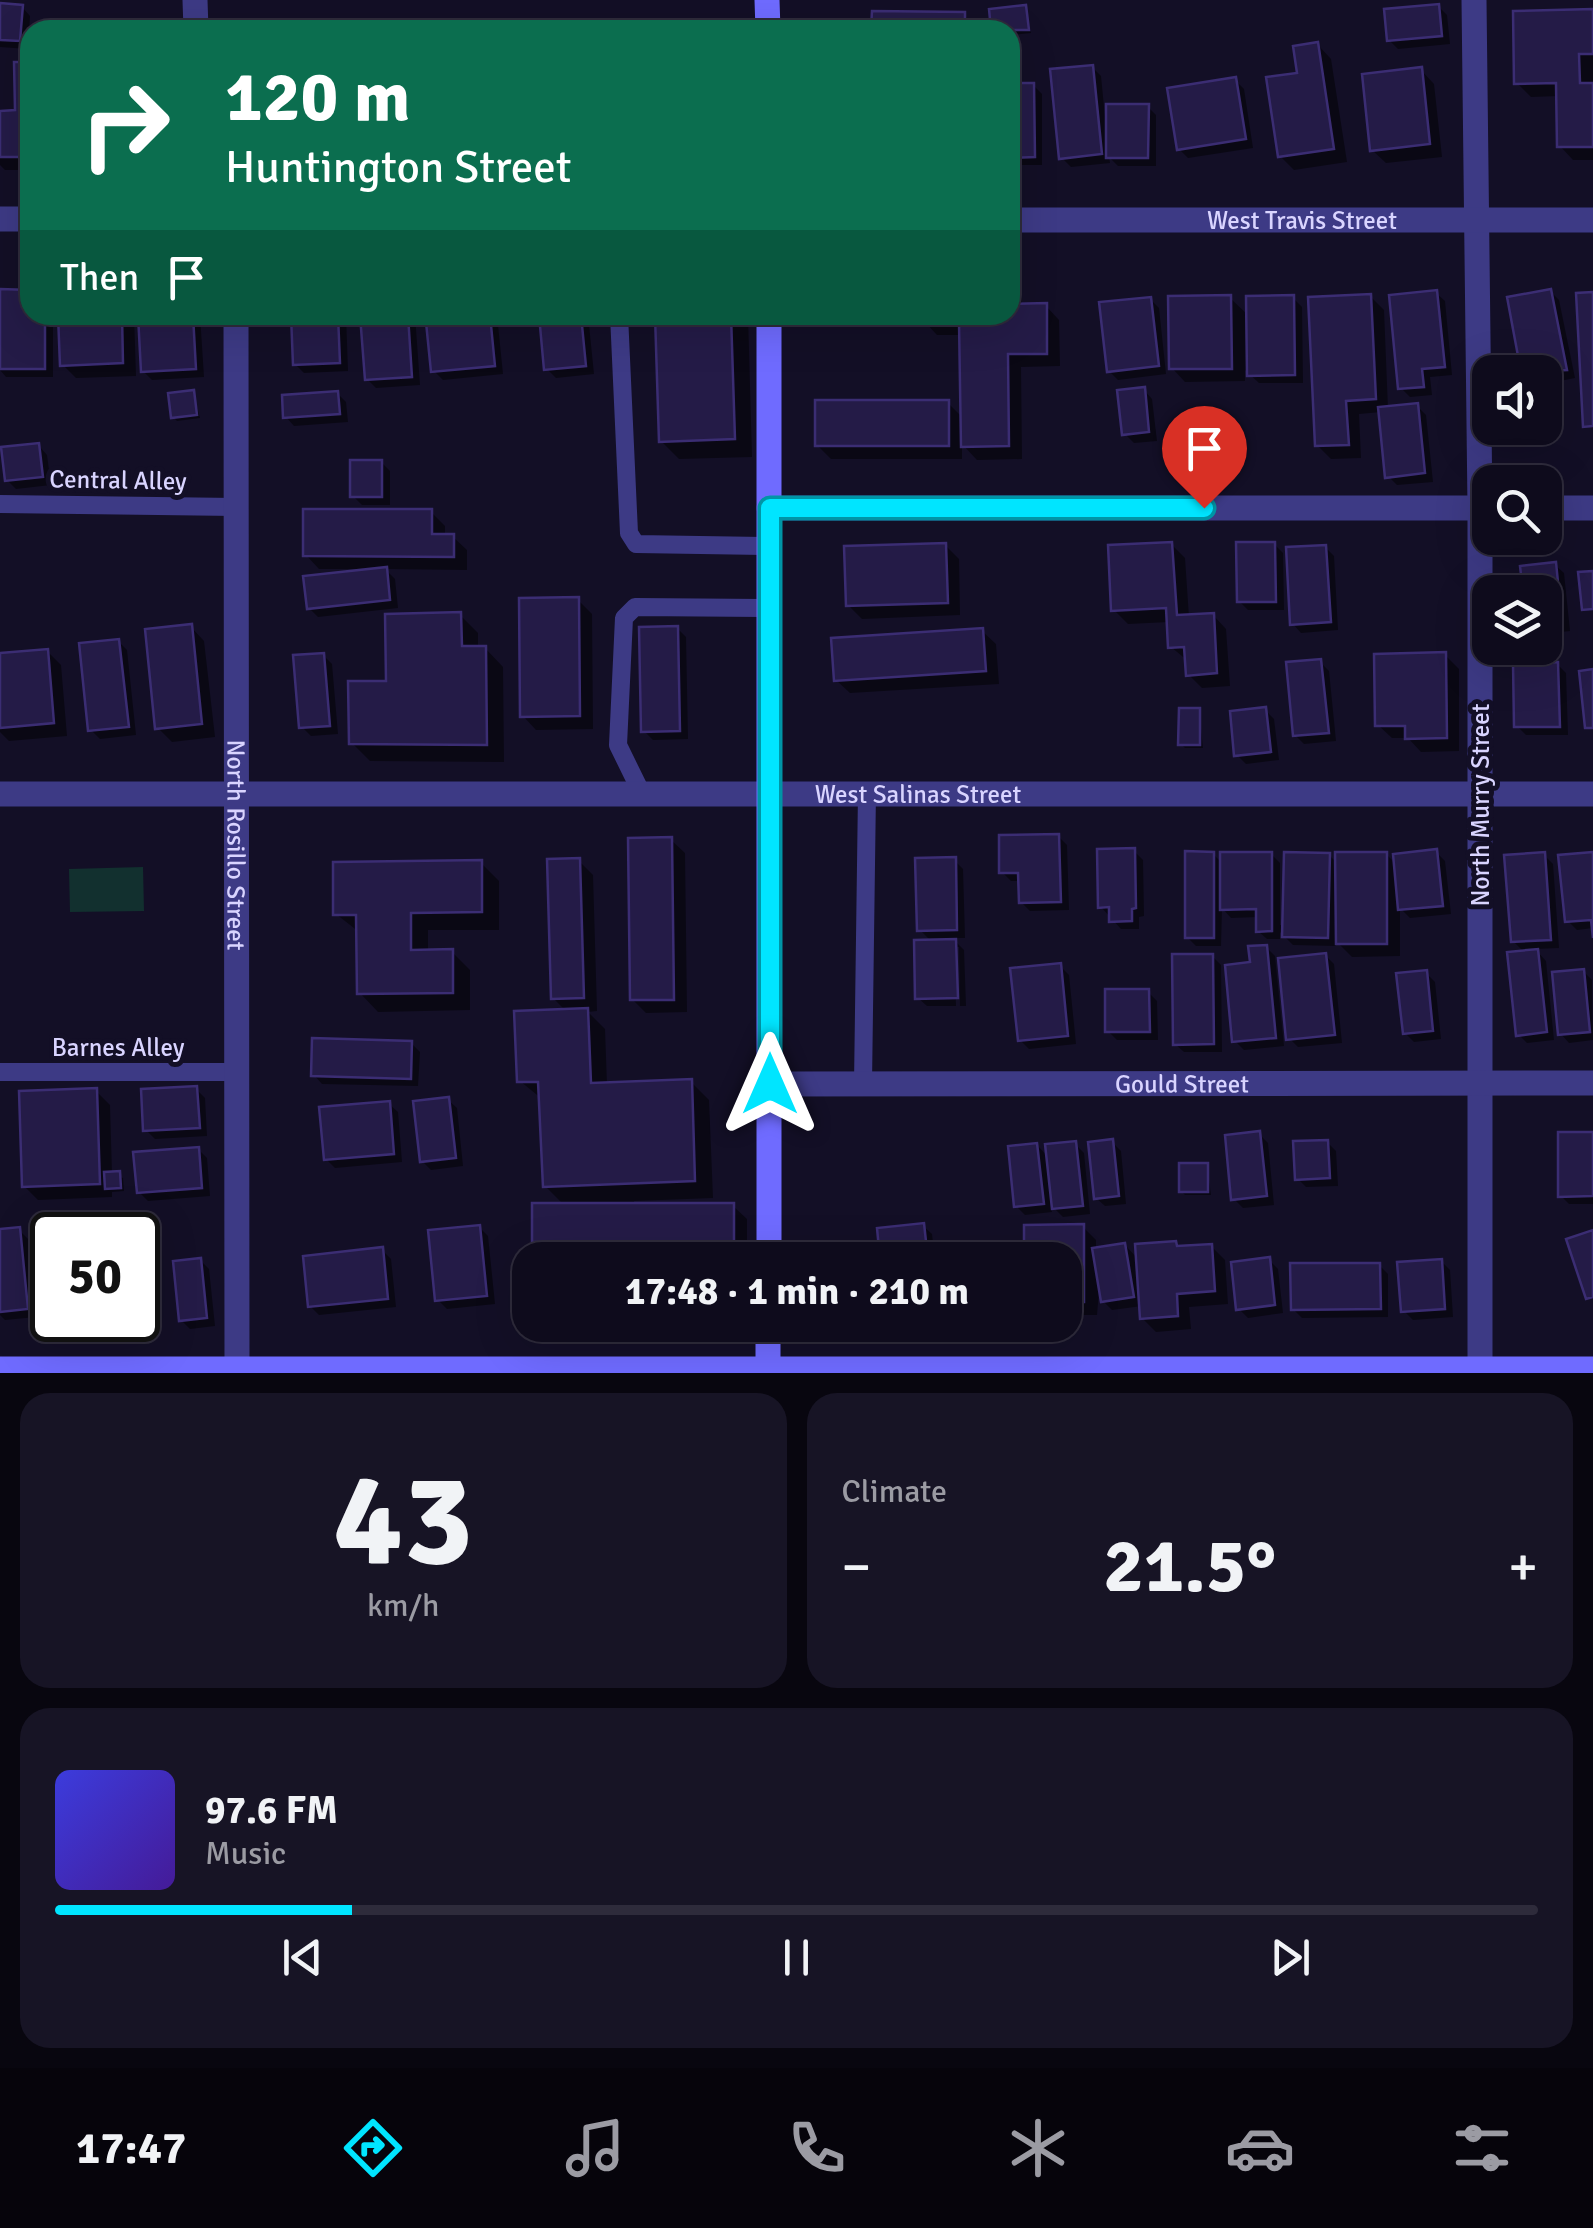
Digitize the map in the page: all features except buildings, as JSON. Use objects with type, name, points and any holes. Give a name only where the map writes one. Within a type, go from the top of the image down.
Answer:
[{"type":"main road","points":[[769,325],[769,1242]]},
{"type":"main road","points":[[768,1342],[768,1371]]},
{"type":"main road","points":[[0,1369],[1593,1370]]},
{"type":"street","name":"North Murry Street","points":[[1474,0],[1484,465]]},
{"type":"street","name":"West Travis Street","points":[[1020,220],[1593,220]]},
{"type":"street","name":"North Rosillo Street","points":[[236,325],[238,1371]]},
{"type":"street","points":[[770,508],[1472,508]]},
{"type":"street","points":[[1562,508],[1593,508]]},
{"type":"street","name":"North Murry Street","points":[[1480,1370],[1484,555]]},
{"type":"street","name":"West Salinas Street","points":[[0,794],[1593,794]]},
{"type":"street","name":"Gould Street","points":[[770,1084],[1593,1083]]},
{"type":"lane","points":[[620,325],[629,533],[636,544],[769,546]]},
{"type":"lane","name":"Central Alley","points":[[0,504],[236,507]]},
{"type":"lane","points":[[641,792],[618,745],[624,618],[635,607],[769,608]]},
{"type":"lane","points":[[863,1084],[866,792]]},
{"type":"lane","name":"Barnes Alley","points":[[0,1072],[237,1072]]},
{"type":"green space","points":[[143,867],[144,911],[70,912],[69,869]]},
{"type":"route","points":[[770,1084],[770,508],[1204,508]]}]
